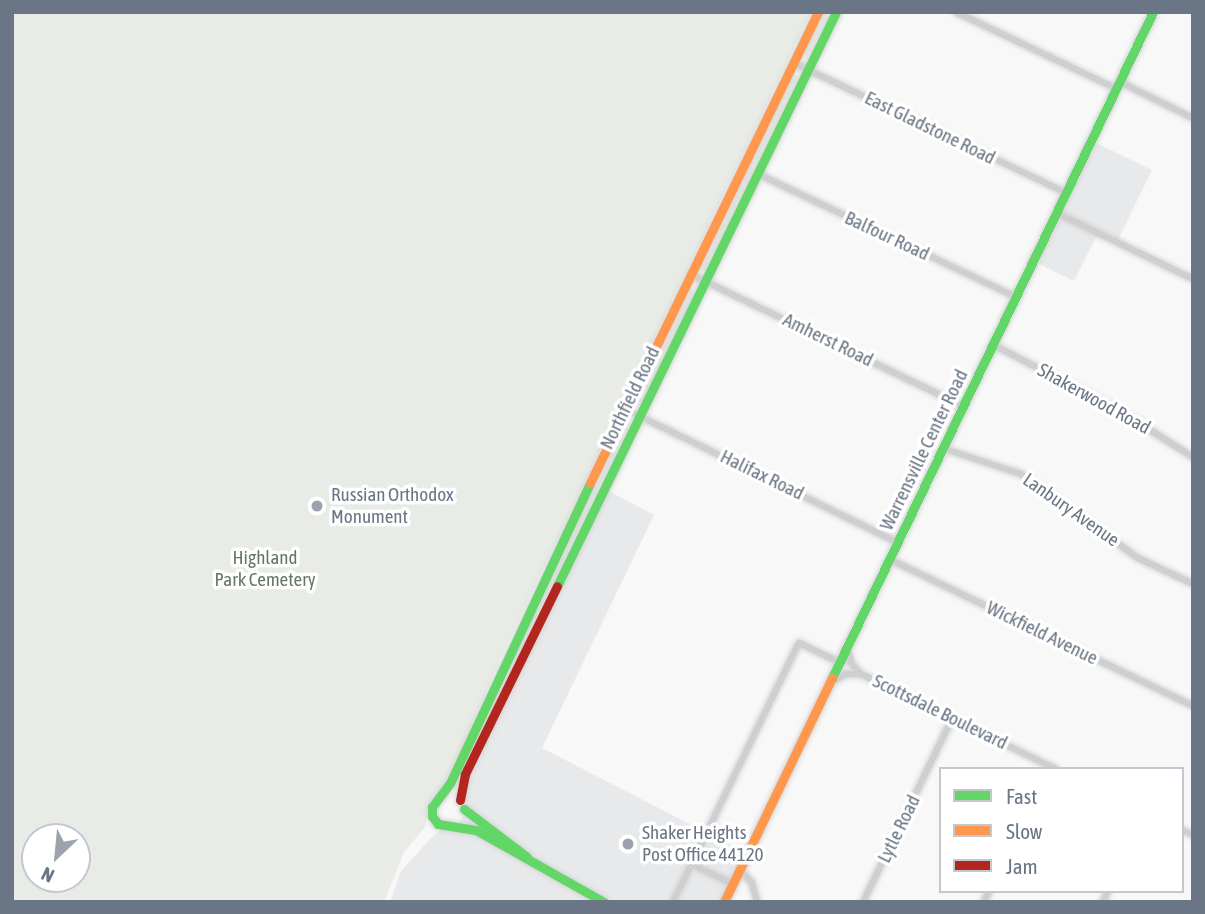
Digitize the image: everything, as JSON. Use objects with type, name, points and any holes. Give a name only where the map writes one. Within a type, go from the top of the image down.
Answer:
[{"type":"main road","name":"Northfield Road","points":[[442,796],[625,409],[818,12]]},
{"type":"main road","name":"Northfield Road","points":[[462,805],[465,774],[836,12]]},
{"type":"main road","name":"Warrensville Center Road","points":[[724,902],[945,449],[1153,12]]},
{"type":"main road","points":[[541,868],[462,805],[442,796],[433,804],[432,816],[441,826],[475,830],[541,868],[604,902]]},
{"type":"main road","points":[[455,826],[463,817],[462,805]]},
{"type":"street","points":[[956,12],[1193,118]]},
{"type":"street","name":"East Gladstone Road","points":[[794,63],[1066,193]]},
{"type":"street","name":"Balfour Road","points":[[758,174],[1016,297]]},
{"type":"street","points":[[1057,213],[1193,279]]},
{"type":"street","name":"Amherst Road","points":[[690,274],[965,407]]},
{"type":"street","name":"Shakerwood Road","points":[[994,345],[1118,410],[1193,457]]},
{"type":"street","name":"Halifax Road","points":[[625,409],[899,543]]},
{"type":"street","name":"Lanbury Avenue","points":[[945,449],[1021,474],[1138,558],[1193,584]]},
{"type":"street","name":"Wickfield Avenue","points":[[891,560],[1193,706]]},
{"type":"street","points":[[673,902],[799,643],[841,663]]},
{"type":"street","name":"Scottsdale Boulevard","points":[[848,649],[851,663],[862,674],[1049,767]]},
{"type":"street","name":"Scottsdale Boulevard","points":[[832,681],[846,674],[862,674]]},
{"type":"street","name":"Lytle Road","points":[[863,902],[952,719]]},
{"type":"street","points":[[691,864],[733,884]]},
{"type":"street","points":[[740,870],[752,883],[757,902]]},
{"type":"shaded area","points":[[1092,141],[1152,170],[1117,242],[1098,233],[1074,281],[1033,261]]},
{"type":"shaded area","points":[[605,489],[654,515],[542,748],[748,854],[724,902],[390,902],[401,871],[432,837],[445,827],[459,823],[463,817],[460,788]]},
{"type":"green space","name":"Highland Park Cemetery","points":[[12,12],[811,12],[503,652],[447,784],[429,803],[425,827],[404,852],[384,902],[12,902]]},
{"type":"green space","points":[[823,12],[831,12],[807,59],[804,54]]},
{"type":"green space","points":[[797,75],[798,80],[705,271],[700,269],[792,76]]},
{"type":"green space","points":[[691,288],[695,292],[640,406],[636,404]]},
{"type":"green space","points":[[625,421],[631,424],[518,653],[533,613]]},
{"type":"traffic: fast","points":[[557,586],[836,12]]},
{"type":"traffic: fast","points":[[832,678],[1153,12]]},
{"type":"traffic: fast","points":[[590,483],[450,783],[432,807],[432,816],[438,824],[476,830],[604,902]]},
{"type":"traffic: fast","points":[[464,809],[527,857]]},
{"type":"traffic: slow","points":[[590,483],[818,12]]},
{"type":"traffic: slow","points":[[724,902],[832,678]]},
{"type":"traffic: jam","points":[[460,800],[465,774],[557,586]]},
{"type":"place","name":"Russian Orthodox Monument","points":[[317,506]]},
{"type":"place","name":"Shaker Heights Post Office 44120","points":[[628,844]]}]
